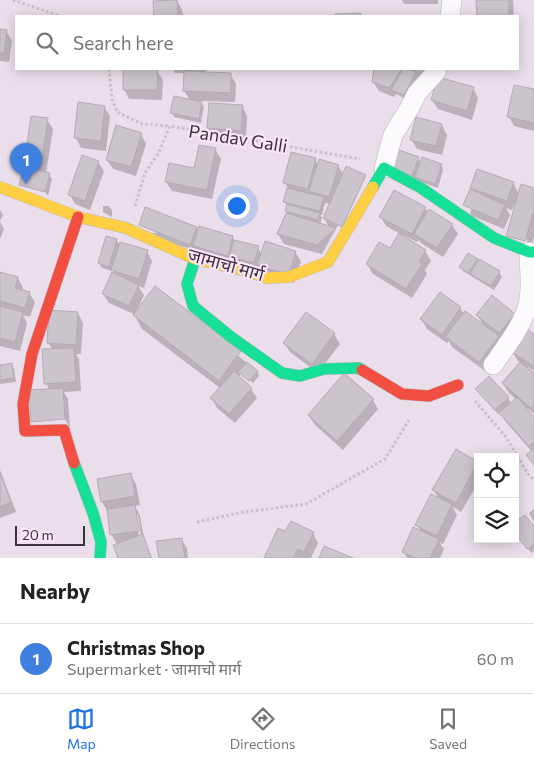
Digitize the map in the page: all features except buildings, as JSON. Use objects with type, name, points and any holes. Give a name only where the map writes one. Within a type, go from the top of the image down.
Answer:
[{"type":"street","points":[[450,15],[452,0]]},
{"type":"street","points":[[437,70],[417,93],[393,135],[384,168],[421,188],[494,238],[531,252],[530,292],[527,310],[507,346],[493,365]]},
{"type":"street","name":"जामाचो मार्ग","points":[[0,187],[78,217],[126,228],[196,259],[247,271],[267,278],[288,277],[328,262],[384,168]]},
{"type":"street","points":[[78,217],[32,354],[23,404],[25,431],[64,430],[93,513],[101,542],[100,558]]},
{"type":"street","points":[[196,259],[188,284],[193,306],[230,337],[282,373],[300,376],[324,369],[359,368],[402,394],[422,396],[429,396],[458,385]]},
{"type":"path","points":[[13,0],[57,15]]},
{"type":"path","points":[[109,70],[112,99],[117,112],[142,124],[170,126]]},
{"type":"path","name":"Pandav Galli","points":[[126,228],[146,173],[158,154],[170,126],[368,160],[384,168]]},
{"type":"path","points":[[197,522],[244,512],[306,504],[385,459],[422,396]]},
{"type":"path","points":[[471,397],[506,437],[528,474],[534,480]]},
{"type":"traffic: fast","points":[[373,187],[384,168],[421,188],[494,238],[529,252],[534,252]]},
{"type":"traffic: fast","points":[[195,259],[187,284],[193,306],[231,337],[282,373],[300,376],[324,369],[359,368],[362,370]]},
{"type":"traffic: fast","points":[[74,463],[93,513],[101,542],[100,558]]},
{"type":"traffic: slow","points":[[0,187],[78,217],[126,228],[195,259],[247,271],[267,278],[289,277],[328,262],[373,187]]},
{"type":"traffic: jam","points":[[74,463],[64,430],[25,431],[23,404],[32,354],[78,217]]},
{"type":"traffic: jam","points":[[362,370],[402,394],[429,396],[458,385]]},
{"type":"place","name":"Christmas Shop","points":[[26,184]]}]
